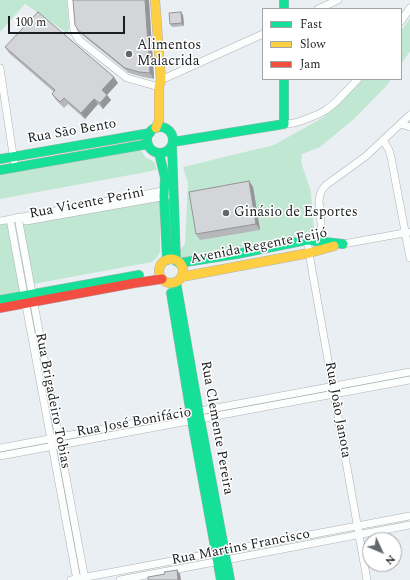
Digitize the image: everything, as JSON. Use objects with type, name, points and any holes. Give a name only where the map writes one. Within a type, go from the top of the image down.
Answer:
[{"type":"main road","points":[[155,0],[160,83],[160,113],[159,120],[148,137],[148,144],[152,150],[159,153],[167,152],[173,144],[223,133],[284,124],[284,80]]},
{"type":"main road","points":[[153,131],[162,127],[169,130],[173,138],[169,193],[174,261],[161,265],[159,269],[169,278]]},
{"type":"main road","name":"Rua São Bento","points":[[0,159],[153,131]]},
{"type":"main road","name":"Rua São Bento","points":[[0,170],[148,144]]},
{"type":"main road","points":[[159,153],[169,193]]},
{"type":"main road","name":"Avenida Regente Feijó","points":[[174,261],[237,254],[307,240],[323,246]]},
{"type":"main road","name":"Avenida Regente Feijó","points":[[0,308],[29,299],[77,290],[115,283],[169,278],[240,266],[309,253],[323,246],[343,244]]},
{"type":"main road","points":[[237,254],[240,266]]},
{"type":"main road","name":"Rua Clemente Pereira","points":[[174,261],[182,268],[169,278],[221,557],[221,580]]},
{"type":"main road","name":"Avenida Regente Feijó","points":[[0,300],[29,299]]},
{"type":"main road","name":"Rua Clemente Pereira","points":[[221,557],[230,580]]},
{"type":"street","points":[[71,0],[74,32],[79,40],[127,78],[160,83],[262,34]]},
{"type":"street","points":[[320,8],[338,0]]},
{"type":"street","points":[[402,20],[410,8]]},
{"type":"street","points":[[0,68],[15,167]]},
{"type":"street","points":[[284,124],[302,121],[326,110],[357,80]]},
{"type":"street","points":[[323,246],[319,201],[322,190],[326,185],[351,167],[383,140],[410,115]]},
{"type":"street","points":[[401,124],[410,126]]},
{"type":"street","points":[[383,140],[391,157],[408,233],[410,258]]},
{"type":"street","name":"Rua Vicente Perini","points":[[0,221],[18,220],[169,193]]},
{"type":"street","name":"Rua Brigadeiro Tobias","points":[[18,220],[39,377],[75,580]]},
{"type":"street","name":"Rua Vicente Perini","points":[[0,225],[10,221]]},
{"type":"street","name":"Rua Brigadeiro Tobias","points":[[10,221],[48,376],[85,579]]},
{"type":"street","name":"Avenida Regente Feijó","points":[[343,244],[408,233]]},
{"type":"street","name":"Rua João Janota","points":[[307,240],[357,526],[368,580]]},
{"type":"street","name":"Rua José Bonifácio","points":[[195,416],[333,386],[410,372]]},
{"type":"street","points":[[39,377],[48,376]]},
{"type":"street","name":"Rua José Bonifácio","points":[[0,448],[60,441],[195,416],[334,394],[410,380]]},
{"type":"street","name":"Rua José Bonifácio","points":[[0,456],[51,442]]},
{"type":"street","name":"Rua Martins Francisco","points":[[120,580],[357,526],[410,516]]},
{"type":"street","name":"Rua Martins Francisco","points":[[75,580],[130,568],[221,557],[359,535],[410,525]]},
{"type":"street","points":[[130,568],[132,578]]},
{"type":"green space","points":[[0,0],[67,0],[69,29],[67,33],[25,4],[0,32]]},
{"type":"green space","points":[[410,18],[410,51],[402,63],[402,30]]},
{"type":"green space","points":[[362,80],[390,80],[355,118],[320,147],[302,154],[301,162],[311,192],[314,232],[183,260],[178,253],[185,244],[188,183],[183,167],[274,145],[324,117]]},
{"type":"green space","points":[[140,148],[145,157],[154,162],[157,170],[0,199],[0,173]]},
{"type":"green space","points":[[160,199],[160,252],[152,262],[33,284],[23,224]]},
{"type":"green space","points":[[10,223],[24,296],[0,300],[0,225]]},
{"type":"building","name":"Alimentos Malacrida","points":[[73,0],[145,0],[150,73],[125,68],[78,30],[75,25]]},
{"type":"building","points":[[38,12],[114,77],[102,90],[107,95],[100,103],[94,99],[81,113],[64,98],[60,102],[52,94],[55,90],[5,47]]},
{"type":"building","points":[[181,12],[182,23],[170,24],[169,13]]},
{"type":"building","name":"Ginásio de Esportes","points":[[249,181],[256,224],[196,234],[189,192]]},
{"type":"building","points":[[177,570],[178,580],[148,580],[148,577]]},
{"type":"traffic: fast","points":[[284,0],[284,8]]},
{"type":"traffic: fast","points":[[173,142],[284,124],[284,80]]},
{"type":"traffic: fast","points":[[160,127],[169,131],[173,140],[169,149],[160,153],[151,149],[147,140],[151,131],[160,127]]},
{"type":"traffic: fast","points":[[0,159],[150,133]]},
{"type":"traffic: fast","points":[[0,170],[148,144]]},
{"type":"traffic: fast","points":[[172,146],[176,261]]},
{"type":"traffic: fast","points":[[159,153],[165,178],[164,196],[167,260]]},
{"type":"traffic: fast","points":[[179,263],[237,254],[307,240],[343,244]]},
{"type":"traffic: fast","points":[[0,300],[139,275]]},
{"type":"traffic: fast","points":[[176,282],[230,580]]},
{"type":"traffic: fast","points":[[171,293],[192,421],[221,580]]},
{"type":"traffic: slow","points":[[155,0],[161,80],[159,87],[159,120],[156,128]]},
{"type":"traffic: slow","points":[[181,277],[309,253],[334,246]]},
{"type":"traffic: slow","points":[[171,259],[179,263],[183,271],[179,279],[171,283],[163,279],[159,271],[163,263],[171,259]]},
{"type":"traffic: jam","points":[[0,308],[162,279]]},
{"type":"place","name":"Alimentos Malacrida","points":[[129,54]]},
{"type":"place","name":"Ginásio de Esportes","points":[[226,213]]}]
